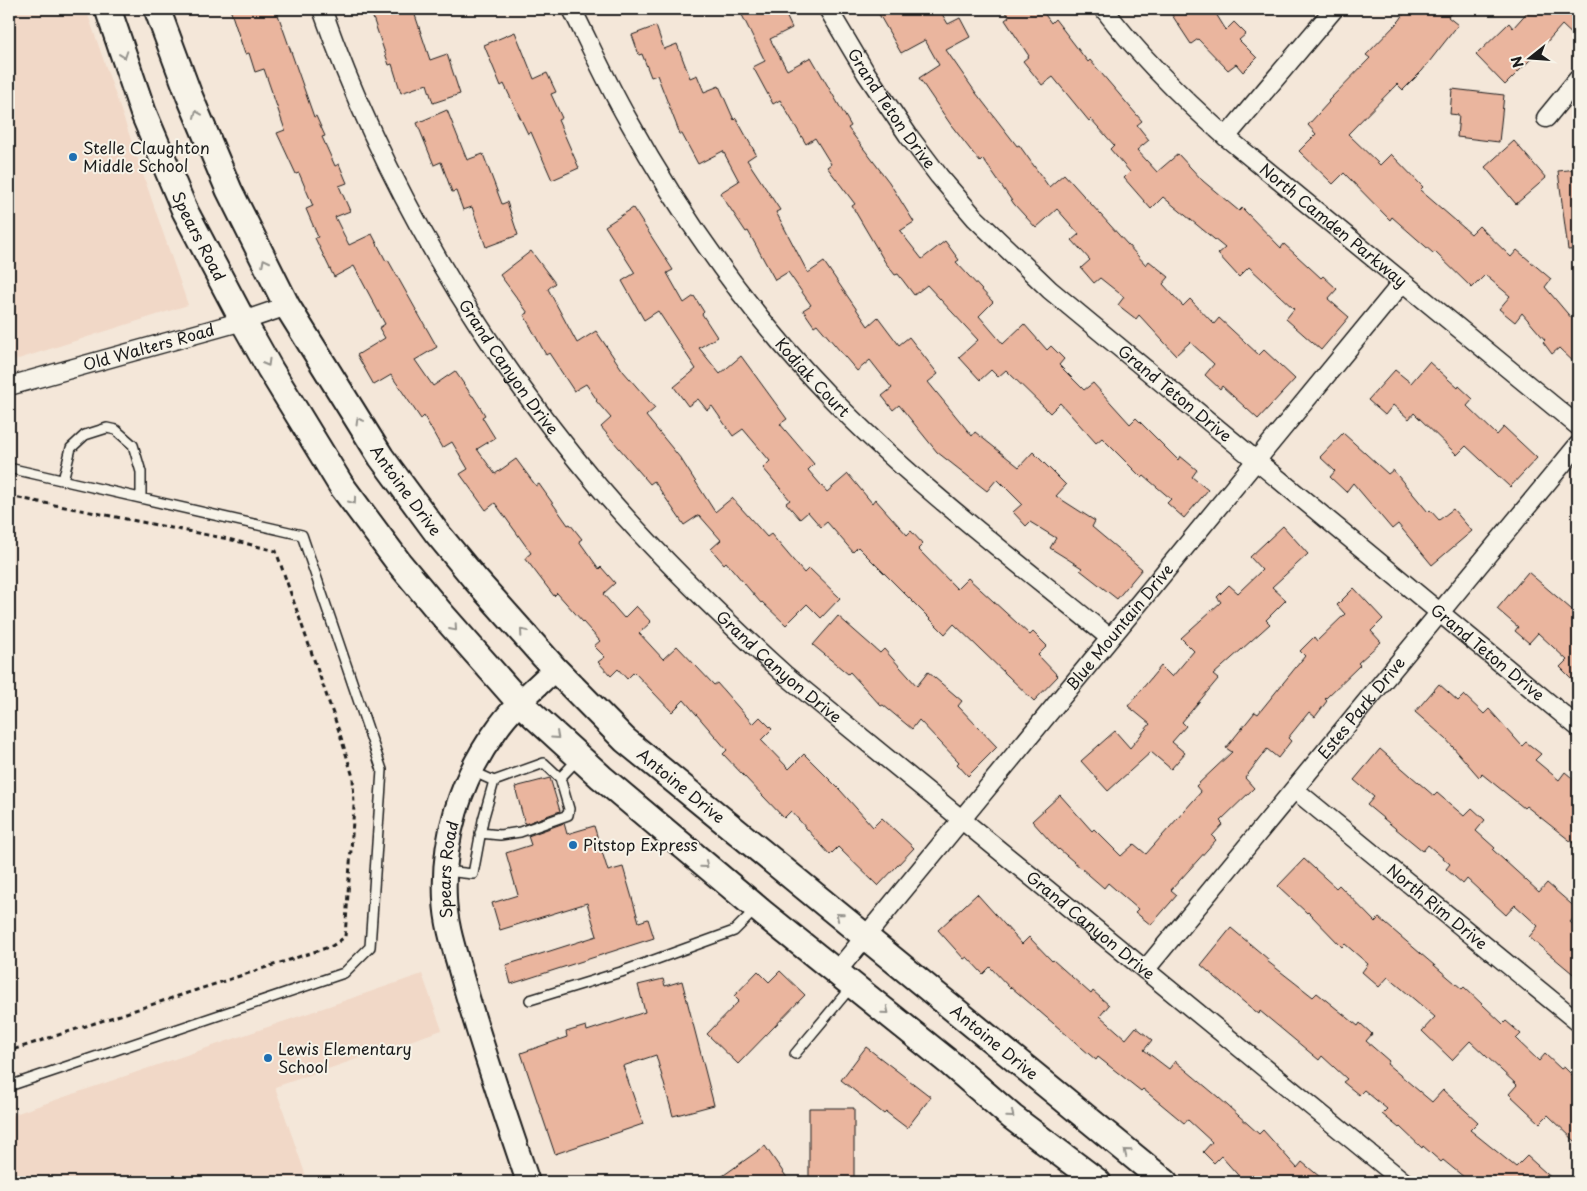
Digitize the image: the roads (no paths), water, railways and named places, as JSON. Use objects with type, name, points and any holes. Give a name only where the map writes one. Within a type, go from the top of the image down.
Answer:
[{"type":"main road","name":"Spears Road","points":[[108,9],[143,112],[185,211],[243,321]]},
{"type":"main road","points":[[158,9],[189,95],[229,190],[287,306]]},
{"type":"main road","name":"Antoine Drive","points":[[287,306],[387,465],[456,556],[555,669],[625,740],[1165,1182]]},
{"type":"main road","points":[[243,321],[341,485],[410,577],[520,703],[672,837],[757,908],[951,1064],[1012,1117],[1098,1182]]},
{"type":"street","name":"Grand Canyon Drive","points":[[322,9],[352,87],[389,170],[463,300],[510,372],[551,427],[600,487],[659,554],[721,616],[784,674],[1404,1182]]},
{"type":"street","name":"Kodiak Court","points":[[572,9],[626,117],[674,198],[712,254],[767,326],[828,395],[870,437],[948,506],[1110,638]]},
{"type":"street","name":"Grand Teton Drive","points":[[828,9],[866,73],[908,135],[940,176],[975,218],[1050,290],[1578,727]]},
{"type":"street","name":"North Camden Parkway","points":[[1104,9],[1149,63],[1183,98],[1226,137],[1578,426]]},
{"type":"street","points":[[1226,137],[1334,9]]},
{"type":"street","points":[[1546,118],[1578,79]]},
{"type":"street","name":"Blue Mountain Drive","points":[[845,978],[864,936],[1402,283]]},
{"type":"street","name":"Old Walters Road","points":[[9,386],[243,321],[287,306]]},
{"type":"street","name":"Estes Park Drive","points":[[1145,970],[1578,445]]},
{"type":"street","name":"Spears Road","points":[[528,1182],[473,1016],[452,941],[445,900],[445,871],[448,838],[455,811],[472,771],[495,731],[520,703],[555,669]]},
{"type":"street","name":"North Rim Drive","points":[[1295,790],[1578,1022]]},
{"type":"lane","points":[[62,480],[71,448],[85,435],[107,428],[116,430],[133,445],[141,472],[141,498]]},
{"type":"lane","points":[[9,470],[13,469],[302,535],[382,770],[370,947],[344,974],[9,1086]]},
{"type":"lane","points":[[560,778],[580,757]]},
{"type":"lane","points":[[472,771],[494,781],[544,763],[560,778],[569,809],[568,815],[520,832],[500,835],[480,833]]},
{"type":"lane","points":[[445,871],[473,874],[480,833],[494,781]]},
{"type":"lane","points":[[530,1000],[621,972],[734,931],[757,908]]},
{"type":"lane","points":[[795,1054],[845,978]]},
{"type":"place","name":"Stelle Claughton Middle School","points":[[73,157]]},
{"type":"place","name":"Pitstop Express","points":[[573,845]]},
{"type":"place","name":"Lewis Elementary School","points":[[268,1058]]}]
